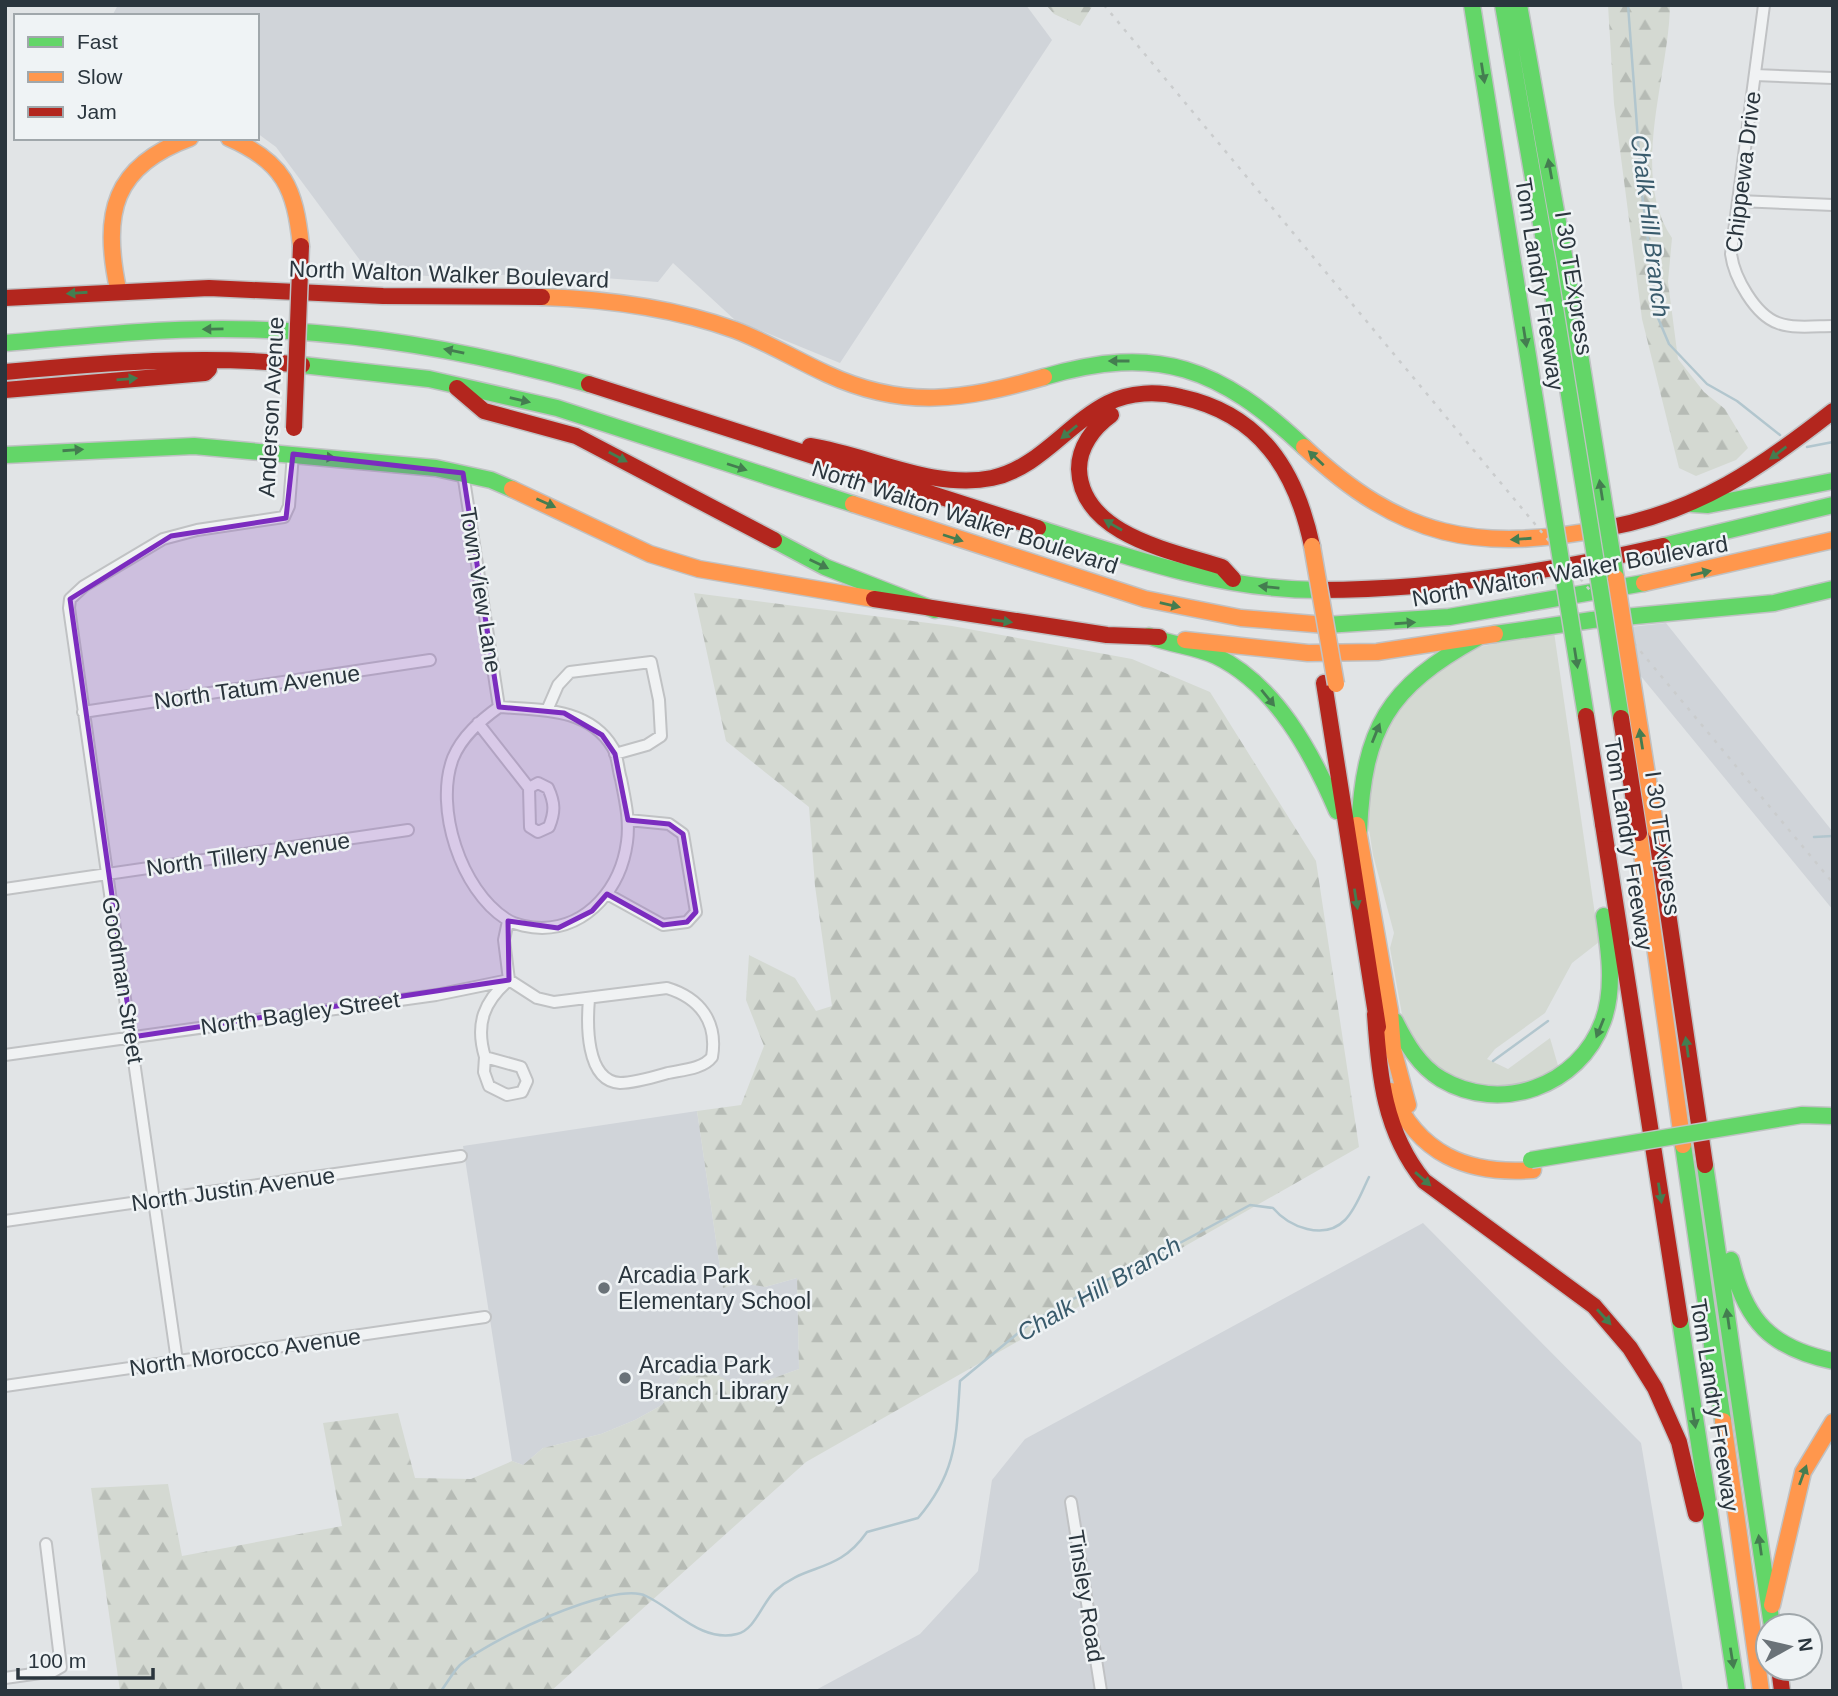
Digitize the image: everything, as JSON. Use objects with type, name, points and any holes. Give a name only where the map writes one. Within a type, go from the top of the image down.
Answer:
[{"type":"main road","name":"Tom Landry Freeway","points":[[1472,5],[1600,836],[1737,1691]]},
{"type":"main road","name":"I 30 TEXpress","points":[[1503,5],[1648,832],[1761,1691]]},
{"type":"main road","name":"Tom Landry Freeway","points":[[1519,5],[1565,261],[1648,832],[1697,1123],[1770,1612]]},
{"type":"main road","points":[[118,289],[108,245],[114,205],[123,187],[149,155],[185,140]]},
{"type":"main road","name":"Anderson Avenue","points":[[233,140],[258,151],[284,177],[296,200],[301,246],[293,454]]},
{"type":"main road","name":"North Walton Walker Boulevard","points":[[5,298],[118,289],[243,288],[338,295],[588,297],[652,309],[744,334],[838,381],[870,392],[914,400],[975,396],[1064,369],[1107,361],[1167,365],[1197,372],[1250,400],[1354,491],[1407,521],[1435,531],[1497,540],[1527,539],[1632,521],[1692,504],[1746,477],[1833,411]]},
{"type":"main road","name":"North Walton Walker Boulevard","points":[[5,343],[221,329],[369,337],[431,346],[547,371],[1100,550],[1237,583],[1300,590],[1359,591],[1430,585],[1697,539],[1833,505]]},
{"type":"main road","points":[[5,337],[27,341]]},
{"type":"main road","points":[[5,390],[205,373],[218,360]]},
{"type":"main road","name":"North Walton Walker Boulevard","points":[[5,372],[90,364],[218,360],[364,369],[453,384],[557,408],[1145,599],[1210,614],[1275,622],[1348,625],[1470,616],[1698,574],[1833,540]]},
{"type":"main road","points":[[453,384],[484,411],[576,436],[825,567],[935,610]]},
{"type":"main road","points":[[775,443],[839,449],[909,468],[976,480],[1016,470],[1037,458],[1101,407],[1122,397],[1144,394],[1185,397],[1228,412],[1265,441],[1293,479],[1306,511],[1307,546],[1330,684],[1343,799],[1352,831],[1382,1013],[1392,1095],[1416,1134],[1442,1154],[1474,1168],[1504,1173],[1532,1165],[1802,1115],[1833,1116]]},
{"type":"main road","points":[[1237,583],[1223,567],[1130,534],[1096,514],[1080,486],[1078,470],[1083,446],[1098,424],[1127,409],[1163,406],[1185,409],[1229,427],[1265,458],[1278,477],[1307,546]]},
{"type":"main road","points":[[5,455],[164,445],[416,465],[463,473],[520,492],[650,554],[699,569],[1046,628],[1340,654],[1413,649],[1578,622],[1774,603],[1833,589]]},
{"type":"main road","points":[[1692,504],[1708,505],[1833,481]]},
{"type":"main road","points":[[1149,636],[1169,645],[1215,656],[1246,675],[1259,687],[1314,763],[1352,831]]},
{"type":"main road","points":[[1352,831],[1361,780],[1377,729],[1396,695],[1428,665],[1477,638]]},
{"type":"main road","points":[[1382,1013],[1422,1063],[1456,1086],[1495,1096],[1513,1095],[1548,1085],[1563,1077],[1586,1054],[1596,1039],[1608,1004],[1610,961],[1600,836]]},
{"type":"main road","points":[[1382,1013],[1389,1122],[1394,1140],[1413,1170],[1594,1307],[1643,1367],[1679,1442],[1693,1493],[1710,1603],[1727,1626]]},
{"type":"main road","points":[[1697,1123],[1713,1154],[1734,1275],[1749,1311],[1770,1336],[1790,1350],[1806,1357],[1833,1361]]},
{"type":"main road","points":[[1532,1165],[1804,1126],[1833,1126]]},
{"type":"main road","points":[[1773,1612],[1803,1472],[1833,1422]]},
{"type":"street","name":"Chippewa Drive","points":[[1764,5],[1731,254],[1734,272],[1749,298],[1777,323],[1833,326]]},
{"type":"street","points":[[1755,75],[1833,78]]},
{"type":"street","points":[[1738,201],[1833,205]]},
{"type":"street","name":"Anderson Avenue","points":[[71,599],[85,586],[171,536],[284,517],[289,506],[293,454]]},
{"type":"street","name":"Town View Lane","points":[[463,473],[499,707]]},
{"type":"street","name":"Goodman Street","points":[[71,599],[69,619],[132,1037],[177,1361]]},
{"type":"street","name":"North Tatum Avenue","points":[[83,712],[430,660]]},
{"type":"street","points":[[548,708],[558,685],[569,672],[651,662],[659,700],[661,736],[647,745],[615,754]]},
{"type":"street","points":[[499,707],[548,708],[574,716],[602,735],[615,754],[628,820],[626,847],[607,894],[592,911],[558,928],[533,928],[508,921],[489,904],[466,872],[452,837],[449,770],[454,755],[478,723],[499,707]]},
{"type":"street","points":[[478,723],[529,788]]},
{"type":"street","points":[[607,894],[663,925],[687,922],[696,912],[683,834],[669,824],[628,820]]},
{"type":"street","name":"North Tillery Avenue","points":[[5,889],[408,830]]},
{"type":"street","points":[[508,921],[504,940],[509,980]]},
{"type":"street","points":[[509,980],[545,1000],[589,999],[667,988],[680,992],[694,1001],[707,1016],[715,1042],[712,1057],[700,1066],[655,1077],[620,1083],[610,1079],[594,1061],[590,1047],[587,1032],[589,999]]},
{"type":"street","points":[[485,1057],[480,1041],[486,1009],[491,996],[509,980]]},
{"type":"street","name":"North Bagley Street","points":[[5,1055],[436,995],[509,980]]},
{"type":"street","name":"North Justin Avenue","points":[[5,1221],[461,1156]]},
{"type":"street","name":"North Morocco Avenue","points":[[5,1386],[485,1317]]},
{"type":"street","name":"Tinsley Road","points":[[1071,1502],[1101,1691]]},
{"type":"street","points":[[5,1678],[54,1671],[61,1667],[46,1544]]},
{"type":"highlighted area","points":[[293,454],[463,473],[499,707],[564,713],[602,735],[615,754],[628,820],[669,824],[683,834],[696,912],[687,922],[663,925],[607,894],[592,911],[558,928],[508,921],[509,980],[132,1037],[70,599],[171,536],[286,518]]},
{"type":"shaded area","points":[[118,5],[1026,5],[1052,40],[840,363],[735,320],[673,263],[658,282],[550,274],[427,276],[368,271],[276,147],[259,134],[259,14],[113,14]]},
{"type":"shaded area","points":[[1666,623],[1833,832],[1833,910],[1603,630]]},
{"type":"shaded area","name":"Arcadia Park Elementary School","points":[[697,1111],[723,1288],[741,1283],[765,1287],[797,1278],[799,1369],[743,1389],[681,1376],[662,1405],[635,1420],[601,1434],[543,1448],[523,1465],[512,1461],[463,1146]]},
{"type":"shaded area","points":[[1423,1223],[1641,1443],[1683,1691],[814,1691],[920,1634],[978,1571],[992,1480],[1025,1439]]},
{"type":"green space","points":[[1046,5],[1093,5],[1080,26],[1054,14]]},
{"type":"green space","points":[[1608,5],[1670,5],[1652,155],[1653,185],[1660,213],[1672,238],[1668,282],[1678,359],[1704,392],[1725,409],[1748,448],[1736,460],[1696,476],[1679,468],[1642,319],[1614,104]]},
{"type":"green space","points":[[694,593],[952,626],[1132,659],[1210,692],[1316,861],[1359,1147],[806,1462],[551,1691],[120,1691],[91,1488],[168,1484],[182,1556],[342,1526],[323,1423],[398,1413],[415,1478],[471,1479],[512,1461],[523,1465],[543,1448],[601,1434],[635,1420],[662,1405],[681,1376],[705,1368],[743,1389],[799,1369],[797,1278],[765,1287],[741,1283],[723,1288],[697,1111],[741,1105],[764,1046],[746,1000],[749,955],[795,978],[816,1011],[832,1006],[815,886],[809,807],[726,741]]},
{"type":"green space","points":[[1554,632],[1599,942],[1572,963],[1545,1013],[1495,1049],[1487,1059],[1508,1069],[1550,1038],[1559,1069],[1526,1086],[1477,1087],[1432,1065],[1403,1020],[1390,948],[1394,933],[1373,855],[1367,816],[1373,762],[1394,713],[1431,673],[1479,647]]},
{"type":"waterway","name":"Chalk Hill Branch","points":[[1628,5],[1642,194],[1658,318],[1669,344],[1707,384],[1737,401],[1780,435]]},
{"type":"waterway","name":"Chalk Hill Branch","points":[[1807,447],[1833,442]]},
{"type":"waterway","name":"Chalk Hill Branch","points":[[1814,837],[1833,836]]},
{"type":"waterway","name":"Chalk Hill Branch","points":[[1493,1061],[1548,1021]]},
{"type":"waterway","name":"Chalk Hill Branch","points":[[441,1691],[460,1665],[474,1654],[522,1628],[580,1604],[607,1597],[630,1593],[646,1596],[712,1634],[737,1634],[743,1631],[754,1622],[770,1596],[787,1582],[833,1562],[856,1546],[867,1532],[918,1518],[940,1485],[952,1454],[960,1381],[1029,1324],[1130,1267],[1154,1257],[1250,1205],[1273,1208],[1288,1221],[1307,1229],[1327,1230],[1337,1226],[1352,1211],[1369,1177]]},
{"type":"railway","points":[[1104,5],[1833,883]]},
{"type":"traffic: fast","points":[[1472,5],[1514,269]]},
{"type":"traffic: fast","points":[[1503,5],[1548,264]]},
{"type":"traffic: fast","points":[[1519,5],[1565,261]]},
{"type":"traffic: fast","points":[[1565,261],[1616,578]]},
{"type":"traffic: fast","points":[[1548,264],[1621,718]]},
{"type":"traffic: fast","points":[[1514,269],[1586,716]]},
{"type":"traffic: fast","points":[[5,343],[195,329],[315,333],[361,337],[453,352],[589,384]]},
{"type":"traffic: fast","points":[[1044,377],[1084,367],[1121,362],[1154,363],[1185,370],[1215,381],[1244,398],[1304,447]]},
{"type":"traffic: fast","points":[[302,365],[429,379],[557,408],[853,504]]},
{"type":"traffic: fast","points":[[5,455],[194,446],[436,468],[491,480],[512,489]]},
{"type":"traffic: fast","points":[[1692,504],[1708,505],[1833,481]]},
{"type":"traffic: fast","points":[[1663,546],[1833,505]]},
{"type":"traffic: fast","points":[[1038,528],[1142,561],[1212,578],[1247,585],[1319,590]]},
{"type":"traffic: fast","points":[[774,540],[825,567],[935,610]]},
{"type":"traffic: fast","points":[[1326,625],[1449,617],[1644,583]]},
{"type":"traffic: fast","points":[[1495,634],[1592,620],[1774,603],[1833,589]]},
{"type":"traffic: fast","points":[[1149,636],[1216,656],[1257,684],[1274,702],[1304,744],[1337,811]]},
{"type":"traffic: fast","points":[[1359,830],[1367,764],[1386,714],[1401,694],[1421,675],[1477,638]]},
{"type":"traffic: fast","points":[[1395,1021],[1426,1068],[1441,1079],[1464,1089],[1488,1094],[1512,1093],[1535,1088],[1557,1078],[1576,1063],[1592,1044],[1607,1008],[1610,969],[1604,916]]},
{"type":"traffic: fast","points":[[1531,1160],[1802,1115],[1833,1116]]},
{"type":"traffic: fast","points":[[1683,1145],[1723,1421]]},
{"type":"traffic: fast","points":[[1705,1165],[1770,1612]]},
{"type":"traffic: fast","points":[[1731,1260],[1744,1300],[1764,1328],[1793,1348],[1833,1361]]},
{"type":"traffic: fast","points":[[1680,1320],[1737,1691]]},
{"type":"traffic: slow","points":[[118,289],[112,237],[113,215],[119,196],[129,178],[144,163],[164,149],[185,140]]},
{"type":"traffic: slow","points":[[233,140],[263,157],[283,179],[295,208],[301,246]]},
{"type":"traffic: slow","points":[[542,297],[640,306],[712,322],[759,340],[827,374],[883,393],[909,397],[961,396],[1044,377]]},
{"type":"traffic: slow","points":[[1304,447],[1340,478],[1374,502],[1409,520],[1444,531],[1480,538],[1519,539],[1607,528]]},
{"type":"traffic: slow","points":[[512,489],[650,554],[699,569],[874,599]]},
{"type":"traffic: slow","points":[[853,504],[1145,599],[1241,618],[1326,625]]},
{"type":"traffic: slow","points":[[1644,583],[1833,540]]},
{"type":"traffic: slow","points":[[1312,546],[1336,684]]},
{"type":"traffic: slow","points":[[1616,578],[1656,831]]},
{"type":"traffic: slow","points":[[1185,640],[1308,653],[1377,652],[1495,634]]},
{"type":"traffic: slow","points":[[1357,825],[1390,1011],[1393,1049],[1408,1105]]},
{"type":"traffic: slow","points":[[1639,833],[1683,1145]]},
{"type":"traffic: slow","points":[[1391,1091],[1415,1131],[1447,1156],[1487,1169],[1533,1170]]},
{"type":"traffic: slow","points":[[1723,1421],[1761,1691]]},
{"type":"traffic: slow","points":[[1772,1605],[1803,1472],[1833,1422]]},
{"type":"traffic: jam","points":[[294,428],[301,246]]},
{"type":"traffic: jam","points":[[5,298],[209,288],[383,296],[542,297]]},
{"type":"traffic: jam","points":[[5,372],[191,360],[302,365]]},
{"type":"traffic: jam","points":[[5,390],[205,373],[209,369]]},
{"type":"traffic: jam","points":[[589,384],[1038,528]]},
{"type":"traffic: jam","points":[[457,388],[484,411],[576,436],[774,540]]},
{"type":"traffic: jam","points":[[810,446],[924,476],[969,480],[992,478],[1024,465],[1079,422],[1116,399],[1153,393],[1172,395],[1209,405],[1233,417],[1270,449],[1296,493],[1312,546]]},
{"type":"traffic: jam","points":[[1607,528],[1671,511],[1700,499],[1754,469],[1833,411]]},
{"type":"traffic: jam","points":[[1111,415],[1098,426],[1081,453],[1079,469],[1084,492],[1095,510],[1132,537],[1222,567],[1233,579]]},
{"type":"traffic: jam","points":[[1319,590],[1406,587],[1492,578],[1663,546]]},
{"type":"traffic: jam","points":[[874,599],[1107,635],[1159,637]]},
{"type":"traffic: jam","points":[[1324,683],[1378,1027]]},
{"type":"traffic: jam","points":[[1586,716],[1603,824]]},
{"type":"traffic: jam","points":[[1621,718],[1639,833]]},
{"type":"traffic: jam","points":[[1603,824],[1680,1320]]},
{"type":"traffic: jam","points":[[1656,831],[1705,1165]]},
{"type":"traffic: jam","points":[[1375,1014],[1386,1102],[1400,1143],[1411,1162],[1424,1181],[1594,1306],[1630,1348],[1655,1388],[1679,1442],[1696,1514]]},
{"type":"traffic: jam","points":[[1781,1682],[1782,1691]]},
{"type":"place","name":"Arcadia Park Elementary School","points":[[604,1288]]},
{"type":"place","name":"Arcadia Park Branch Library","points":[[625,1378]]}]
